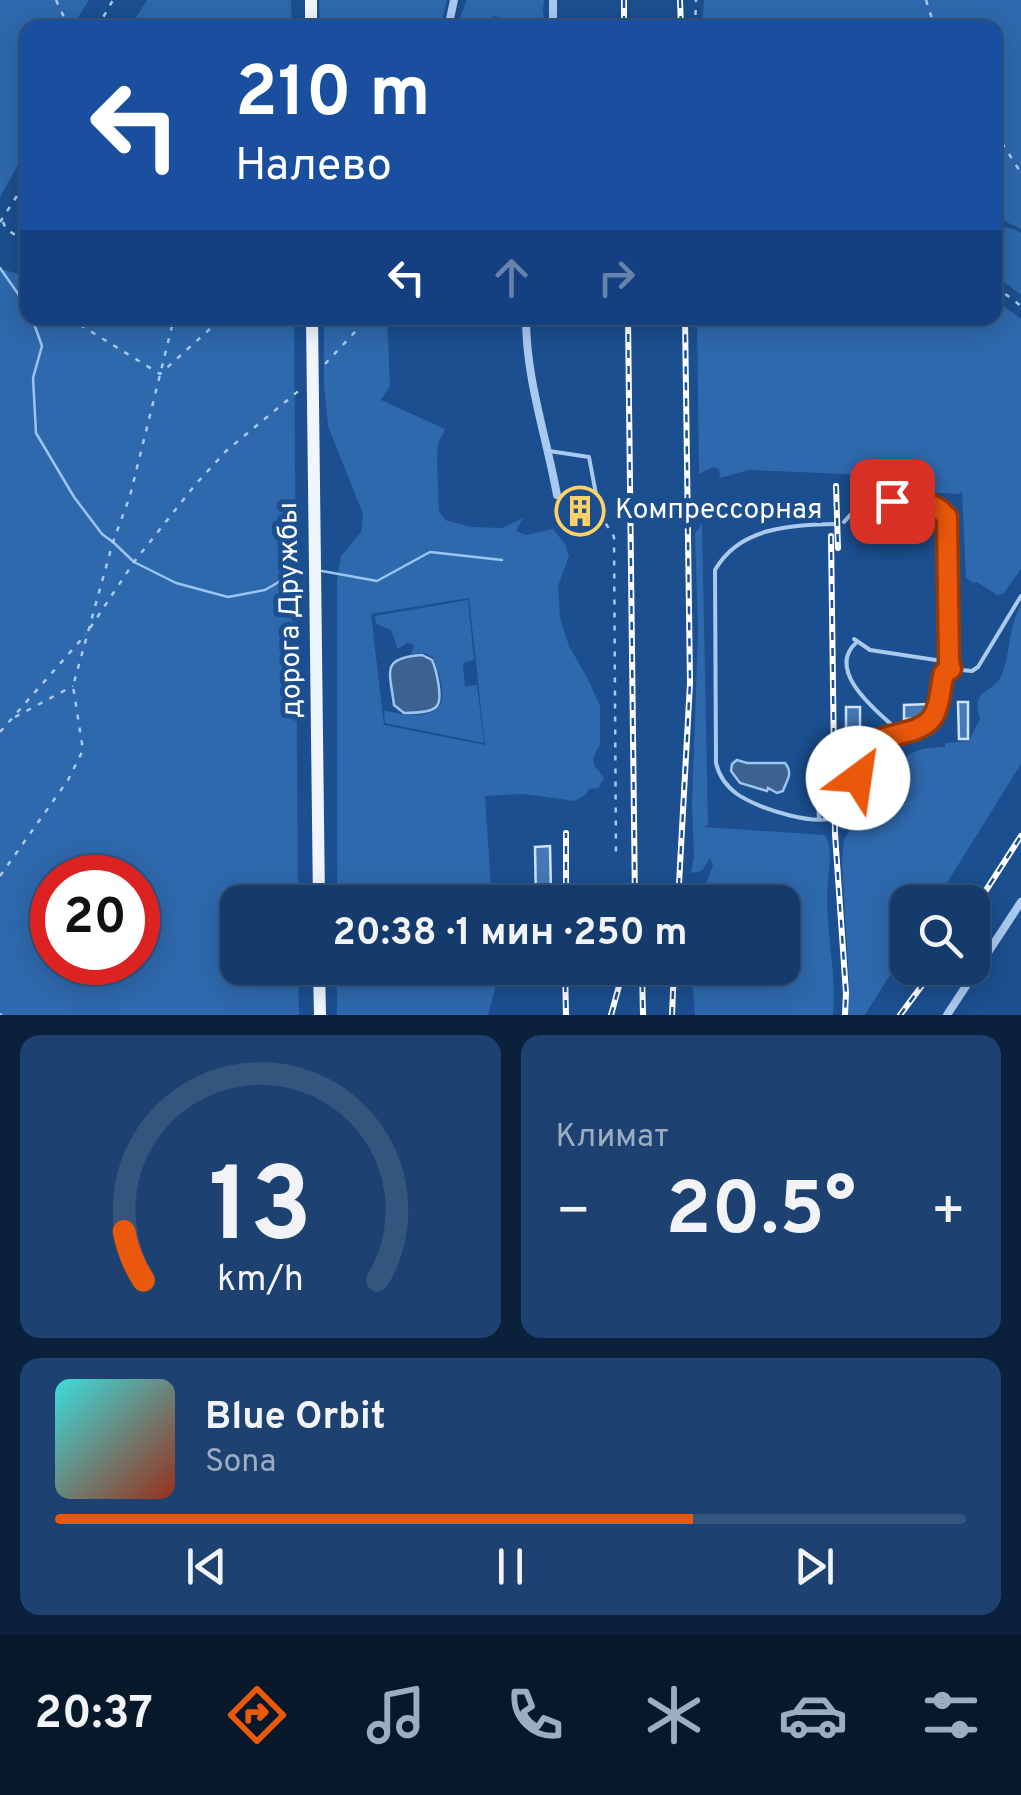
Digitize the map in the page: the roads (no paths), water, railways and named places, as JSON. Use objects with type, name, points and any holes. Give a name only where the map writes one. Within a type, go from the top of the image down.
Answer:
[{"type":"main road","name":"дорога Дружбы","points":[[312,325],[319,885]]},
{"type":"main road","points":[[320,985],[320,1015]]},
{"type":"street","points":[[526,325],[530,379],[557,495]]},
{"type":"street","points":[[948,1015],[1021,902]]},
{"type":"lane","points":[[548,450],[589,457],[596,494]]},
{"type":"lane","points":[[844,522],[859,507],[880,502],[922,502],[944,513],[948,532],[951,669]]},
{"type":"lane","points":[[837,524],[781,527],[760,533],[727,556],[714,576],[719,774],[726,785],[751,802],[795,817],[819,819],[846,811],[870,746],[930,721],[944,673],[978,667],[1021,596]]},
{"type":"lane","points":[[901,733],[853,684],[846,658],[855,640],[870,650],[949,662]]},
{"type":"lane","points":[[818,785],[819,819]]},
{"type":"waterway","points":[[0,268],[20,297]]},
{"type":"waterway","points":[[34,325],[42,346],[33,378],[36,433],[74,497],[102,534],[134,562],[176,583],[228,597],[265,590],[291,575]]},
{"type":"waterway","points":[[322,571],[377,581],[430,552],[502,560]]},
{"type":"railway","points":[[624,0],[624,20]]},
{"type":"railway","points":[[680,0],[681,20]]},
{"type":"railway","points":[[628,325],[635,885]]},
{"type":"railway","points":[[679,885],[690,683],[685,325]]},
{"type":"railway","points":[[836,486],[838,548]]},
{"type":"railway","points":[[831,536],[835,834],[845,1015]]},
{"type":"railway","points":[[566,833],[566,885]]},
{"type":"railway","points":[[989,885],[1021,836]]},
{"type":"railway","points":[[565,985],[566,1015]]},
{"type":"railway","points":[[611,1015],[619,985]]},
{"type":"railway","points":[[642,985],[643,1015]]},
{"type":"railway","points":[[672,1015],[673,985]]},
{"type":"railway","points":[[900,1015],[922,985]]},
{"type":"place","name":"Компрессорная","points":[[580,511]]}]
